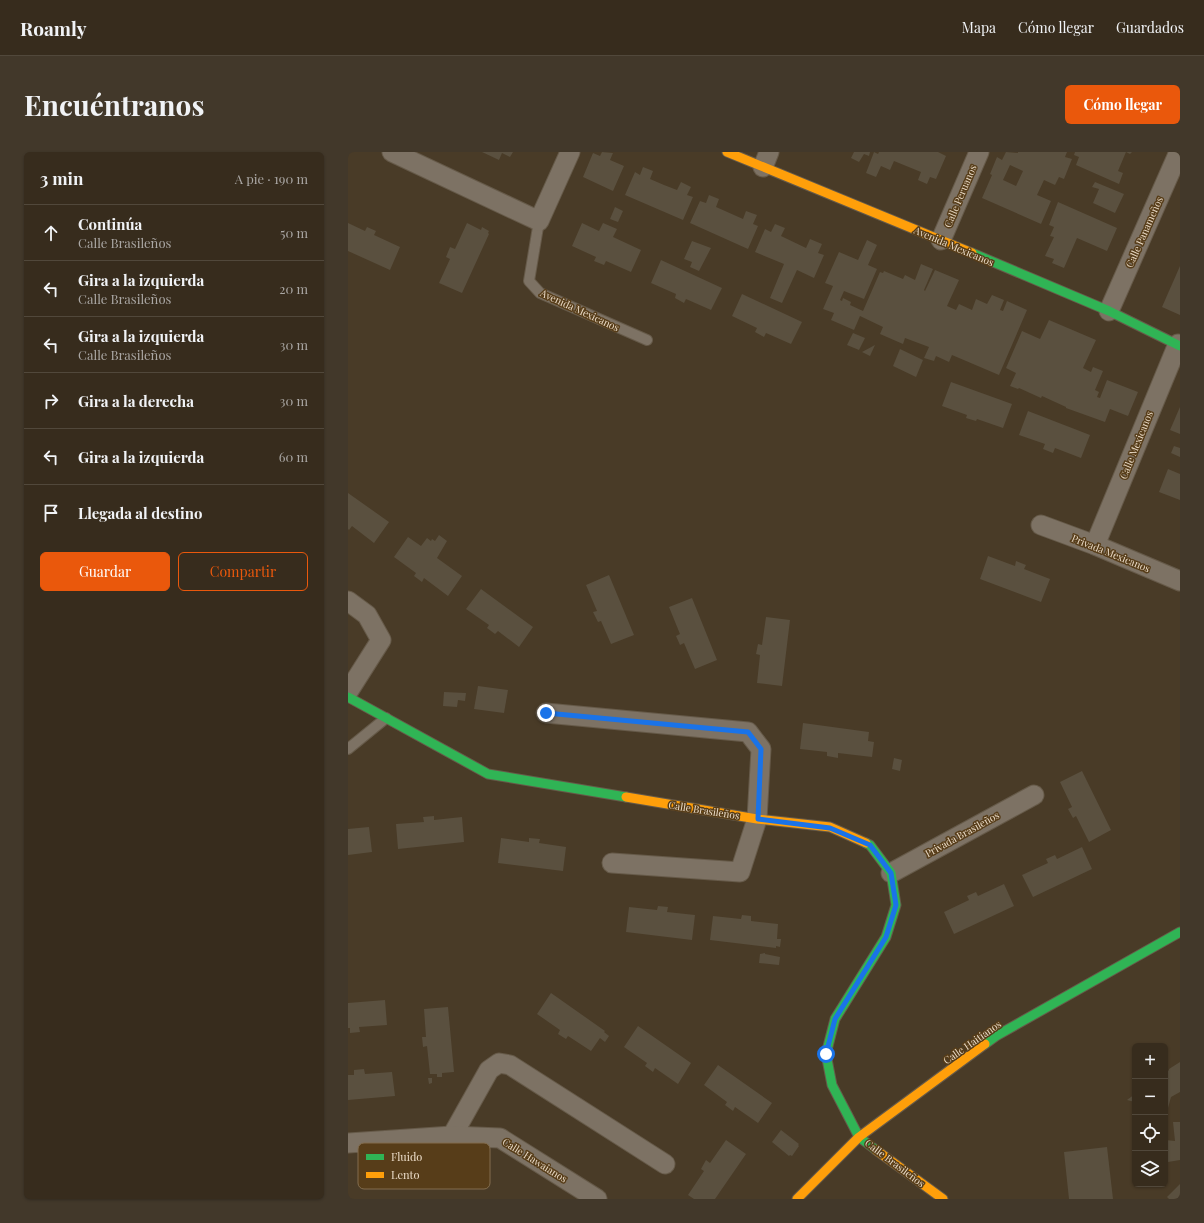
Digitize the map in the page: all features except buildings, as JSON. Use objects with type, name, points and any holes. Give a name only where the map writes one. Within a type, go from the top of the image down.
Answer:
[{"type":"street","points":[[392,152],[539,221],[570,152]]},
{"type":"street","name":"Avenida Mexicanos","points":[[727,152],[766,160],[941,240],[1109,311],[1179,345]]},
{"type":"street","name":"Calle Peruanos","points":[[941,240],[979,152]]},
{"type":"street","name":"Calle Panameños","points":[[1109,311],[1179,152]]},
{"type":"street","name":"Calle Mexicanos","points":[[1095,545],[1179,345]]},
{"type":"street","name":"Privada Mexicanos","points":[[1041,525],[1095,545],[1180,581]]},
{"type":"street","points":[[348,601],[367,615],[381,640],[348,692]]},
{"type":"street","name":"Calle Brasileños","points":[[348,697],[488,774],[758,819],[830,828],[870,845],[891,873],[896,905],[886,937],[835,1019],[826,1054],[832,1085],[859,1137],[943,1199]]},
{"type":"street","points":[[546,713],[748,732],[761,749],[758,819],[740,872],[612,863]]},
{"type":"street","name":"Privada Brasileños","points":[[891,873],[1034,795]]},
{"type":"street","name":"Calle Haitianos","points":[[797,1199],[859,1137],[996,1036],[1180,932]]},
{"type":"street","points":[[452,1136],[490,1070],[499,1063],[510,1065],[665,1164]]},
{"type":"street","name":"Calle Hawaianos","points":[[348,1143],[452,1136],[500,1138],[597,1199]]},
{"type":"lane","name":"Avenida Mexicanos","points":[[539,221],[529,281],[540,293],[647,340]]},
{"type":"lane","points":[[348,749],[386,718]]},
{"type":"traffic: fast","points":[[972,253],[1109,311],[1180,346]]},
{"type":"traffic: fast","points":[[348,697],[488,774],[626,797]]},
{"type":"traffic: fast","points":[[866,843],[870,845],[891,873],[896,905],[886,937],[835,1019],[826,1054],[832,1085],[859,1137],[876,1150]]},
{"type":"traffic: fast","points":[[985,1044],[996,1036],[1180,932]]},
{"type":"traffic: slow","points":[[727,152],[972,253]]},
{"type":"traffic: slow","points":[[626,797],[757,819],[830,827],[866,843]]},
{"type":"traffic: slow","points":[[797,1199],[859,1137],[985,1044]]},
{"type":"traffic: slow","points":[[876,1150],[943,1199]]},
{"type":"route","points":[[546,713],[748,732],[761,749],[758,819],[830,828],[870,845],[891,873],[896,905],[886,937],[835,1019],[826,1054]]}]
